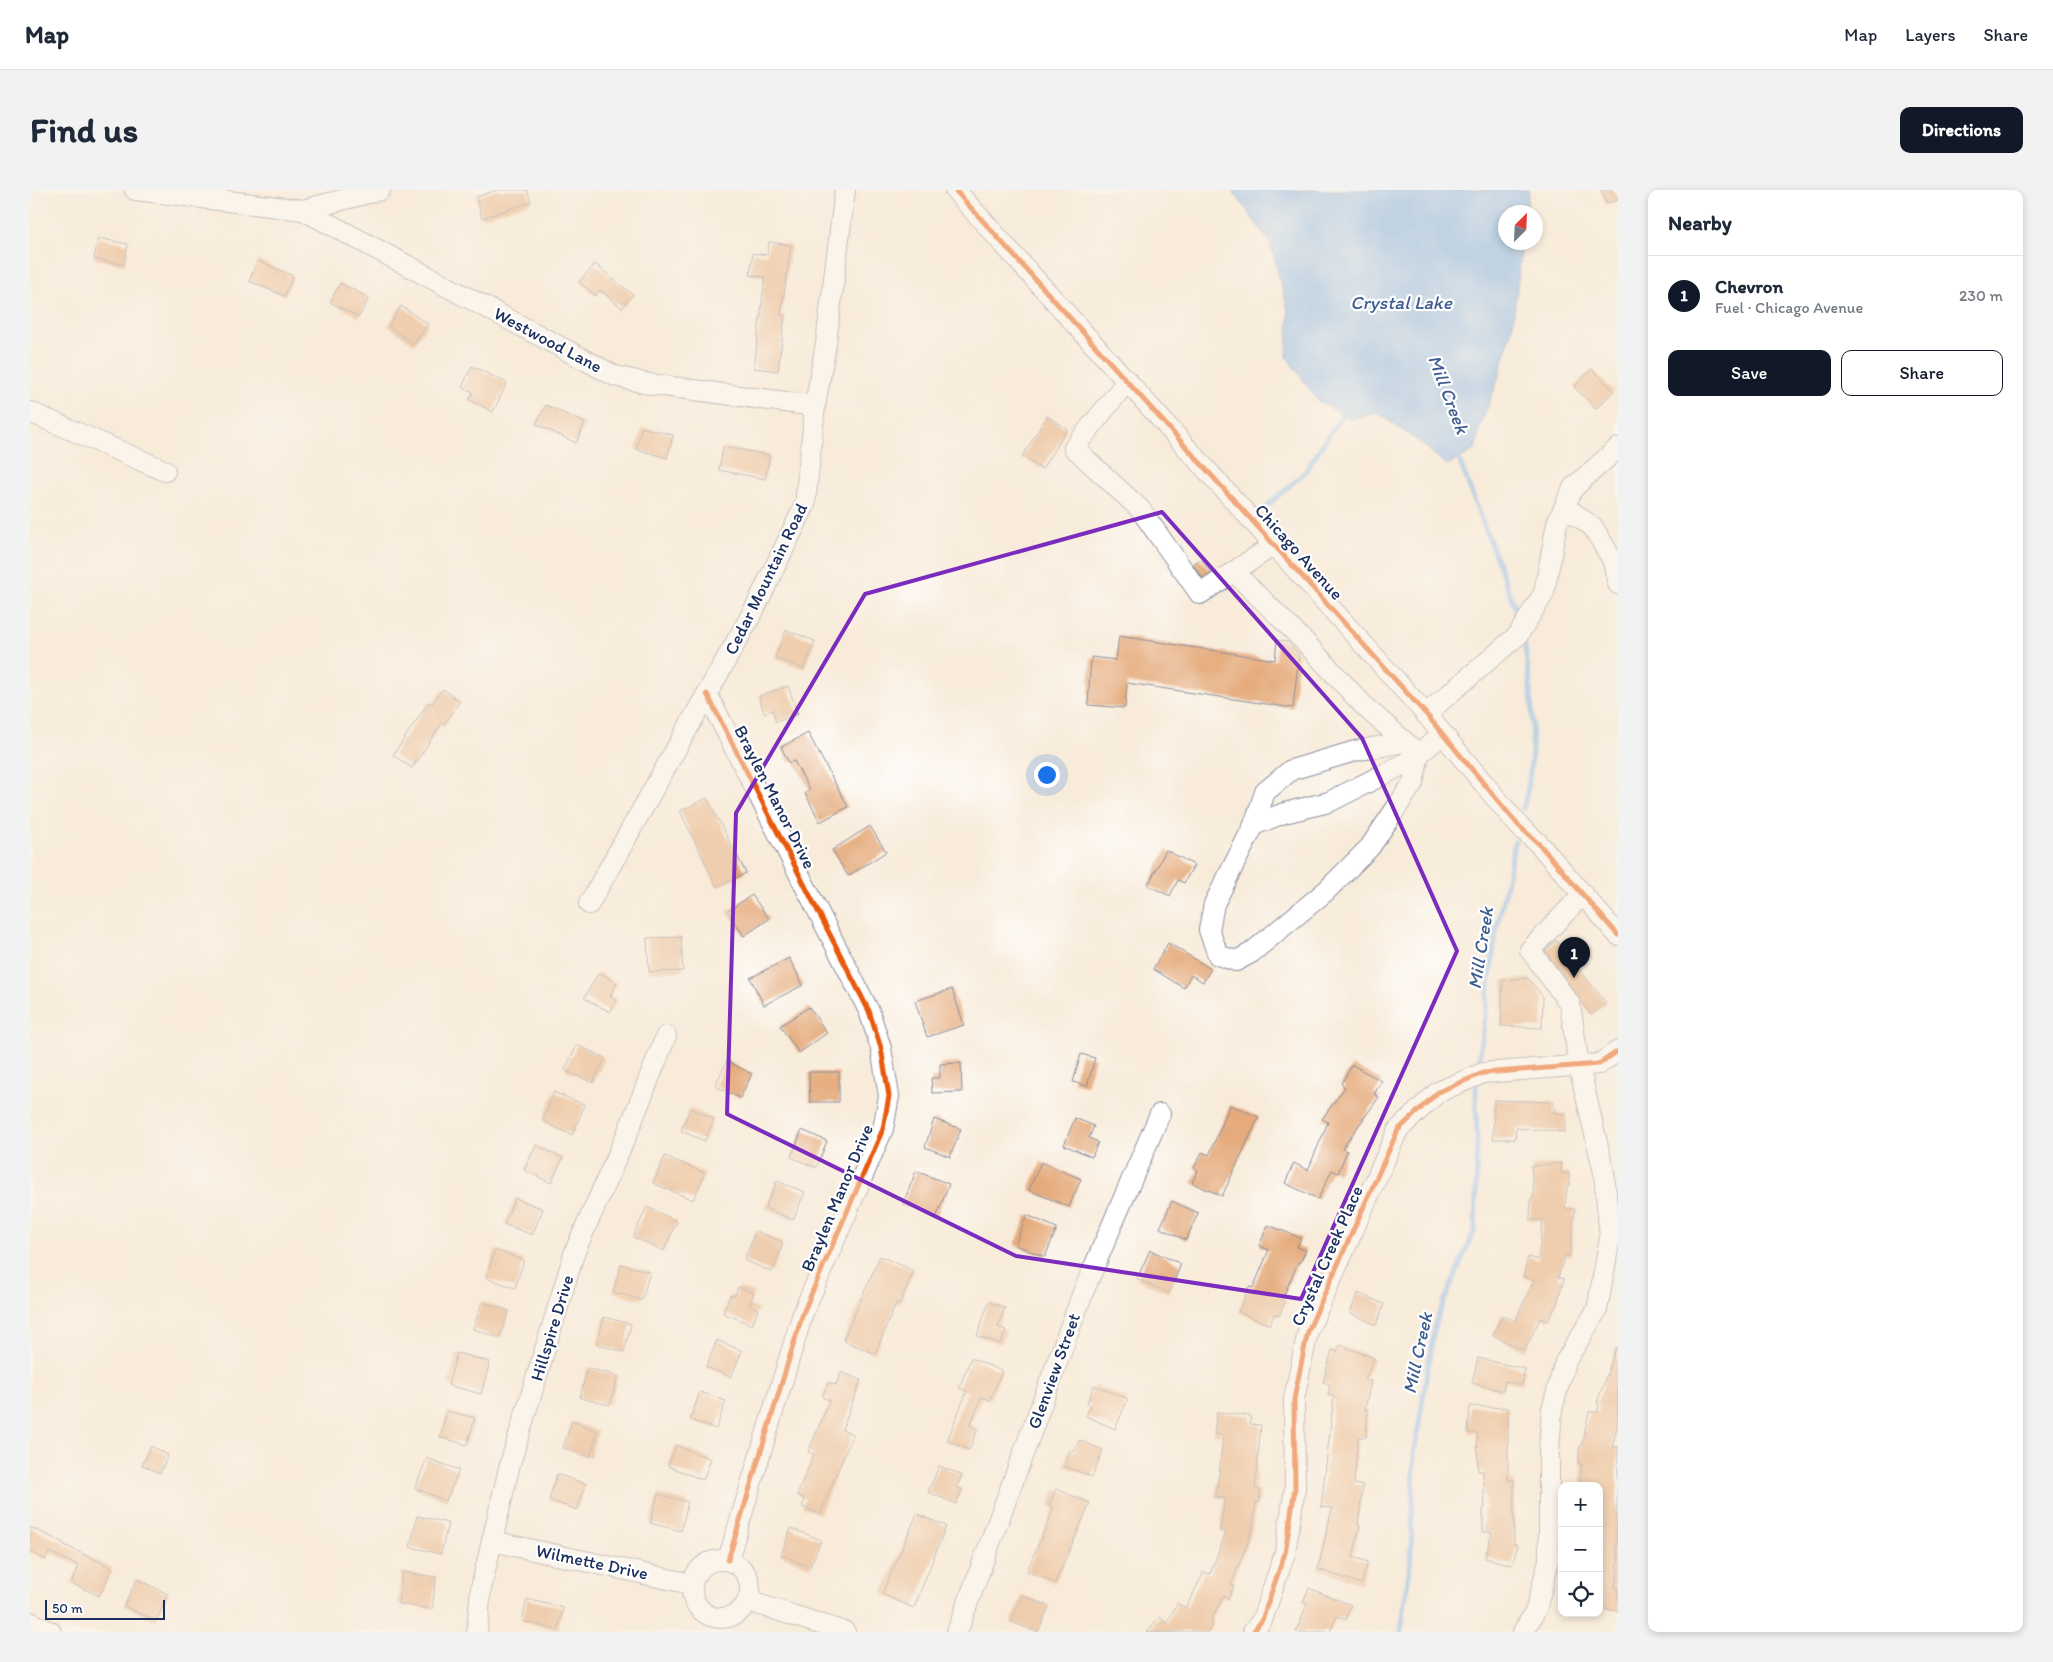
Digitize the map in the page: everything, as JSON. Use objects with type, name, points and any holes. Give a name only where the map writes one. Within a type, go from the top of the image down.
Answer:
[{"type":"street","points":[[135,190],[303,210],[380,190]]},
{"type":"street","name":"Cedar Mountain Road","points":[[589,904],[754,610],[806,505],[816,406],[826,343],[845,190]]},
{"type":"street","name":"Chicago Avenue","points":[[955,190],[1426,714],[1520,826],[1539,844],[1618,935]]},
{"type":"street","name":"Westwood Lane","points":[[303,210],[615,376],[650,384],[816,406]]},
{"type":"street","points":[[1127,382],[1074,448],[1140,509],[1200,594],[1274,545]]},
{"type":"street","points":[[30,412],[165,472]]},
{"type":"street","points":[[1426,714],[1518,635],[1544,593],[1558,523],[1574,488],[1618,448]]},
{"type":"street","points":[[1565,506],[1594,527],[1613,561],[1618,584]]},
{"type":"street","points":[[1234,572],[1303,640],[1366,708],[1412,748],[1413,783],[1370,847],[1326,891],[1251,953],[1236,960],[1218,955],[1209,930],[1214,904],[1254,825],[1265,792],[1291,770],[1355,751],[1412,748],[1443,734]]},
{"type":"street","name":"Braylen Manor Drive","points":[[707,694],[869,1011],[881,1048],[888,1096],[883,1129],[803,1313],[728,1560]]},
{"type":"street","points":[[1254,825],[1284,813],[1329,802],[1404,764],[1412,748]]},
{"type":"street","points":[[1523,1632],[1536,1610],[1550,1560],[1548,1450],[1552,1409],[1565,1362],[1597,1310],[1610,1238],[1604,1173],[1579,1066],[1570,1004],[1530,950],[1583,894]]},
{"type":"street","name":"Hillspire Drive","points":[[477,1632],[481,1588],[510,1464],[575,1250],[627,1134],[666,1036]]},
{"type":"street","name":"Crystal Creek Place","points":[[1253,1632],[1262,1620],[1285,1553],[1295,1488],[1294,1399],[1308,1331],[1398,1130],[1438,1092],[1483,1073],[1599,1064],[1618,1051]]},
{"type":"street","name":"Glenview Street","points":[[957,1632],[1084,1290],[1160,1114]]},
{"type":"street","name":"Wilmette Drive","points":[[492,1541],[691,1584]]},
{"type":"street","points":[[718,1559],[728,1560],[736,1563],[748,1576],[750,1593],[748,1601],[742,1609],[714,1625],[694,1602],[691,1584],[694,1575],[700,1567],[718,1559]]},
{"type":"street","points":[[748,1601],[845,1632]]},
{"type":"street","points":[[30,1622],[52,1632]]},
{"type":"highlighted area","points":[[1162,512],[1362,738],[1457,951],[1301,1299],[1016,1256],[727,1114],[736,813],[865,594]]},
{"type":"water","name":"Crystal Lake","points":[[1232,190],[1529,190],[1527,205],[1498,205],[1498,250],[1521,250],[1513,323],[1500,374],[1482,421],[1475,450],[1447,465],[1418,441],[1378,413],[1350,419],[1317,400],[1287,357],[1289,314],[1270,242]]},
{"type":"building","points":[[497,190],[527,190],[531,202],[482,218],[476,197]]},
{"type":"building","points":[[1601,190],[1618,190],[1618,200],[1606,204]]},
{"type":"building","points":[[98,238],[128,244],[124,265],[94,259]]},
{"type":"building","points":[[769,242],[791,245],[781,315],[785,316],[778,371],[754,368],[765,277],[750,275],[753,253],[767,255]]},
{"type":"building","points":[[258,260],[293,276],[285,296],[249,281]]},
{"type":"building","points":[[595,264],[633,295],[622,308],[600,290],[596,296],[579,282]]},
{"type":"building","points":[[340,283],[369,298],[359,317],[330,302]]},
{"type":"building","points":[[401,306],[428,324],[414,344],[388,326]]},
{"type":"building","points":[[472,366],[507,383],[493,412],[469,400],[473,392],[462,387]]},
{"type":"building","points":[[1592,369],[1614,391],[1596,409],[1574,387]]},
{"type":"building","points":[[546,405],[585,423],[576,443],[536,424]]},
{"type":"building","points":[[1047,416],[1067,429],[1042,469],[1022,457]]},
{"type":"building","points":[[642,427],[673,435],[667,458],[636,449]]},
{"type":"building","points":[[723,447],[770,455],[765,479],[719,470]]},
{"type":"building","points":[[1201,559],[1211,573],[1203,578],[1193,564]]},
{"type":"building","points":[[786,630],[815,641],[804,669],[775,658]]},
{"type":"building","points":[[1119,636],[1275,660],[1277,640],[1288,642],[1299,654],[1293,708],[1127,683],[1125,708],[1088,705],[1091,657],[1116,660]]},
{"type":"building","points":[[788,686],[798,714],[776,722],[772,710],[764,713],[759,696]]},
{"type":"building","points":[[443,689],[460,701],[444,725],[442,723],[412,768],[393,755],[429,702],[432,704]]},
{"type":"building","points":[[808,733],[848,807],[820,822],[805,793],[810,790],[794,761],[789,763],[781,747]]},
{"type":"building","points":[[707,798],[746,873],[717,887],[680,811]]},
{"type":"building","points":[[870,826],[886,852],[848,876],[832,850]]},
{"type":"building","points":[[1166,850],[1194,865],[1184,883],[1178,880],[1170,896],[1148,885]]},
{"type":"building","points":[[752,895],[769,919],[744,936],[727,911]]},
{"type":"building","points":[[681,937],[683,971],[649,972],[647,938]]},
{"type":"building","points":[[1556,940],[1606,1003],[1591,1015],[1545,951]]},
{"type":"building","points":[[1168,943],[1211,969],[1203,982],[1191,975],[1184,988],[1153,969]]},
{"type":"building","points":[[789,958],[803,985],[764,1005],[750,978]]},
{"type":"building","points":[[599,972],[617,983],[610,996],[617,1000],[610,1012],[584,998]]},
{"type":"building","points":[[1528,978],[1543,997],[1542,1028],[1501,1026],[1503,980]]},
{"type":"building","points":[[952,989],[964,1025],[927,1037],[915,1001]]},
{"type":"building","points":[[809,1007],[827,1033],[799,1053],[780,1026]]},
{"type":"building","points":[[577,1045],[605,1058],[593,1083],[565,1070]]},
{"type":"building","points":[[1081,1054],[1095,1058],[1087,1086],[1073,1082]]},
{"type":"building","points":[[727,1061],[752,1074],[740,1098],[715,1086]]},
{"type":"building","points":[[961,1063],[962,1092],[932,1093],[931,1078],[940,1078],[940,1064]]},
{"type":"building","points":[[1352,1065],[1382,1081],[1374,1094],[1379,1097],[1342,1149],[1347,1151],[1338,1173],[1332,1170],[1318,1199],[1285,1183],[1294,1163],[1308,1170],[1328,1122],[1322,1119],[1345,1087],[1341,1084]]},
{"type":"building","points":[[809,1072],[839,1072],[839,1102],[810,1102]]},
{"type":"building","points":[[554,1092],[585,1105],[572,1135],[544,1122],[544,1117]]},
{"type":"building","points":[[1494,1100],[1554,1102],[1554,1113],[1566,1114],[1565,1132],[1516,1128],[1515,1139],[1493,1139]]},
{"type":"building","points":[[1230,1105],[1259,1117],[1222,1196],[1192,1183],[1198,1170],[1194,1168],[1202,1152],[1209,1155]]},
{"type":"building","points":[[690,1108],[714,1119],[705,1141],[681,1131]]},
{"type":"building","points":[[1075,1118],[1094,1126],[1089,1138],[1098,1142],[1092,1157],[1064,1145]]},
{"type":"building","points":[[934,1119],[961,1129],[950,1157],[925,1147]]},
{"type":"building","points":[[802,1130],[827,1141],[816,1168],[791,1157]]},
{"type":"building","points":[[536,1145],[563,1158],[551,1183],[524,1170]]},
{"type":"building","points":[[665,1156],[705,1173],[693,1200],[653,1183]]},
{"type":"building","points":[[1041,1162],[1081,1179],[1069,1207],[1029,1190]]},
{"type":"building","points":[[1561,1163],[1562,1174],[1569,1173],[1570,1186],[1567,1186],[1565,1208],[1575,1209],[1570,1256],[1565,1255],[1558,1277],[1564,1279],[1557,1303],[1548,1321],[1540,1318],[1525,1351],[1493,1335],[1502,1315],[1515,1321],[1534,1280],[1523,1277],[1528,1257],[1538,1260],[1543,1220],[1530,1220],[1531,1198],[1534,1198],[1531,1166]]},
{"type":"building","points":[[916,1171],[949,1184],[936,1218],[903,1204]]},
{"type":"building","points":[[777,1181],[805,1192],[793,1220],[765,1208]]},
{"type":"building","points":[[515,1198],[543,1209],[532,1235],[504,1224]]},
{"type":"building","points":[[1172,1201],[1198,1213],[1186,1240],[1160,1228]]},
{"type":"building","points":[[647,1207],[677,1221],[664,1251],[633,1237]]},
{"type":"building","points":[[1027,1215],[1057,1228],[1045,1257],[1015,1245]]},
{"type":"building","points":[[1268,1225],[1301,1238],[1297,1247],[1306,1250],[1300,1263],[1298,1262],[1282,1300],[1285,1302],[1279,1316],[1274,1314],[1270,1325],[1238,1312],[1249,1287],[1253,1288],[1269,1250],[1259,1246]]},
{"type":"building","points":[[756,1231],[782,1242],[782,1247],[772,1272],[744,1260]]},
{"type":"building","points":[[495,1250],[524,1260],[515,1288],[486,1278]]},
{"type":"building","points":[[1150,1250],[1181,1264],[1169,1293],[1137,1279]]},
{"type":"building","points":[[880,1256],[914,1271],[899,1305],[896,1303],[875,1354],[843,1340]]},
{"type":"building","points":[[621,1264],[650,1272],[642,1300],[613,1292]]},
{"type":"building","points":[[738,1287],[754,1293],[749,1305],[758,1309],[752,1325],[723,1313],[730,1295],[735,1296]]},
{"type":"building","points":[[1358,1293],[1384,1304],[1376,1325],[1350,1313]]},
{"type":"building","points":[[482,1302],[509,1311],[500,1338],[473,1329]]},
{"type":"building","points":[[989,1302],[1005,1308],[998,1327],[1006,1330],[1001,1344],[977,1336]]},
{"type":"building","points":[[604,1317],[631,1324],[624,1352],[597,1344]]},
{"type":"building","points":[[717,1340],[742,1351],[731,1377],[706,1367]]},
{"type":"building","points":[[1340,1345],[1374,1358],[1365,1380],[1371,1381],[1365,1410],[1368,1410],[1366,1437],[1358,1437],[1354,1484],[1363,1485],[1358,1525],[1360,1525],[1353,1557],[1368,1562],[1361,1584],[1318,1569],[1332,1508],[1321,1507],[1334,1397],[1328,1395],[1330,1384],[1323,1382],[1332,1350],[1337,1352]]},
{"type":"building","points":[[1616,1348],[1618,1348],[1618,1423],[1612,1447],[1618,1447],[1616,1553],[1618,1553],[1618,1569],[1615,1588],[1618,1588],[1618,1611],[1603,1609],[1603,1482],[1580,1482],[1582,1464],[1579,1464],[1579,1447],[1581,1447],[1589,1412],[1598,1412],[1599,1403],[1597,1403]]},
{"type":"building","points":[[457,1353],[490,1362],[481,1394],[448,1385]]},
{"type":"building","points":[[971,1358],[1002,1371],[990,1400],[982,1397],[970,1425],[978,1429],[969,1450],[947,1441],[967,1391],[959,1388]]},
{"type":"building","points":[[1478,1358],[1525,1369],[1522,1385],[1505,1381],[1503,1391],[1472,1383]]},
{"type":"building","points":[[587,1368],[618,1376],[610,1405],[580,1398]]},
{"type":"building","points":[[841,1372],[861,1380],[842,1430],[853,1434],[820,1514],[802,1507],[805,1499],[797,1495],[814,1454],[808,1452],[830,1400],[822,1397],[828,1383],[836,1385]]},
{"type":"building","points":[[1094,1385],[1128,1399],[1115,1429],[1086,1416],[1091,1405],[1087,1403]]},
{"type":"building","points":[[700,1392],[726,1401],[716,1429],[690,1420]]},
{"type":"building","points":[[1470,1406],[1508,1408],[1508,1480],[1514,1480],[1514,1544],[1518,1545],[1512,1565],[1485,1558],[1492,1532],[1483,1532],[1483,1508],[1485,1508],[1483,1471],[1478,1471],[1477,1433],[1468,1433]]},
{"type":"building","points":[[447,1411],[475,1418],[467,1445],[440,1437]]},
{"type":"building","points":[[1217,1412],[1251,1416],[1250,1424],[1261,1425],[1255,1489],[1260,1490],[1259,1503],[1256,1502],[1252,1531],[1231,1585],[1234,1586],[1228,1599],[1223,1596],[1208,1632],[1147,1632],[1159,1617],[1167,1623],[1177,1603],[1186,1608],[1204,1572],[1210,1574],[1226,1532],[1220,1531],[1225,1498],[1215,1497],[1223,1435],[1214,1434]]},
{"type":"building","points":[[572,1421],[598,1431],[590,1457],[563,1448]]},
{"type":"building","points":[[1079,1440],[1103,1450],[1092,1477],[1064,1466],[1070,1450],[1074,1452]]},
{"type":"building","points":[[676,1445],[711,1459],[703,1480],[668,1466]]},
{"type":"building","points":[[151,1446],[168,1455],[160,1473],[142,1465]]},
{"type":"building","points":[[427,1458],[459,1470],[446,1501],[415,1488]]},
{"type":"building","points":[[939,1466],[962,1475],[957,1487],[962,1489],[956,1504],[928,1492]]},
{"type":"building","points":[[557,1474],[586,1484],[577,1510],[549,1500]]},
{"type":"building","points":[[1056,1489],[1090,1503],[1055,1583],[1027,1571],[1054,1508],[1049,1506]]},
{"type":"building","points":[[658,1494],[688,1502],[681,1531],[650,1523]]},
{"type":"building","points":[[917,1514],[946,1526],[914,1608],[882,1594]]},
{"type":"building","points":[[417,1516],[448,1523],[441,1554],[410,1547]]},
{"type":"building","points":[[30,1527],[113,1568],[99,1596],[71,1583],[79,1566],[49,1552],[46,1560],[30,1552]]},
{"type":"building","points":[[791,1528],[821,1540],[810,1567],[781,1555]]},
{"type":"building","points":[[402,1572],[436,1577],[432,1609],[398,1604]]},
{"type":"building","points":[[137,1579],[168,1594],[156,1621],[124,1606]]},
{"type":"building","points":[[1309,1588],[1351,1605],[1346,1620],[1337,1616],[1330,1632],[1296,1632],[1307,1604],[1303,1602]]},
{"type":"building","points":[[1022,1595],[1049,1606],[1038,1632],[1011,1622]]},
{"type":"building","points":[[527,1599],[563,1608],[558,1630],[522,1621]]},
{"type":"waterway","points":[[1268,505],[1304,473],[1346,409]]},
{"type":"waterway","name":"Mill Creek","points":[[1457,454],[1517,613]]},
{"type":"waterway","name":"Mill Creek","points":[[1523,636],[1531,701],[1532,745],[1528,788],[1523,809]]},
{"type":"waterway","name":"Mill Creek","points":[[1479,1061],[1496,933],[1515,841]]},
{"type":"waterway","name":"Mill Creek","points":[[1401,1632],[1411,1557],[1414,1454],[1435,1323],[1475,1229],[1476,1086]]},
{"type":"cycle path","points":[[955,190],[1426,714],[1519,826],[1539,844],[1618,935]]},
{"type":"cycle path","points":[[707,694],[869,1011],[881,1048],[889,1096],[883,1129],[803,1313],[728,1560]]},
{"type":"cycle path","points":[[1253,1632],[1262,1620],[1285,1553],[1295,1488],[1294,1399],[1308,1331],[1398,1130],[1438,1092],[1483,1073],[1599,1064],[1618,1051]]},
{"type":"place","name":"Chevron","points":[[1574,978]]}]
